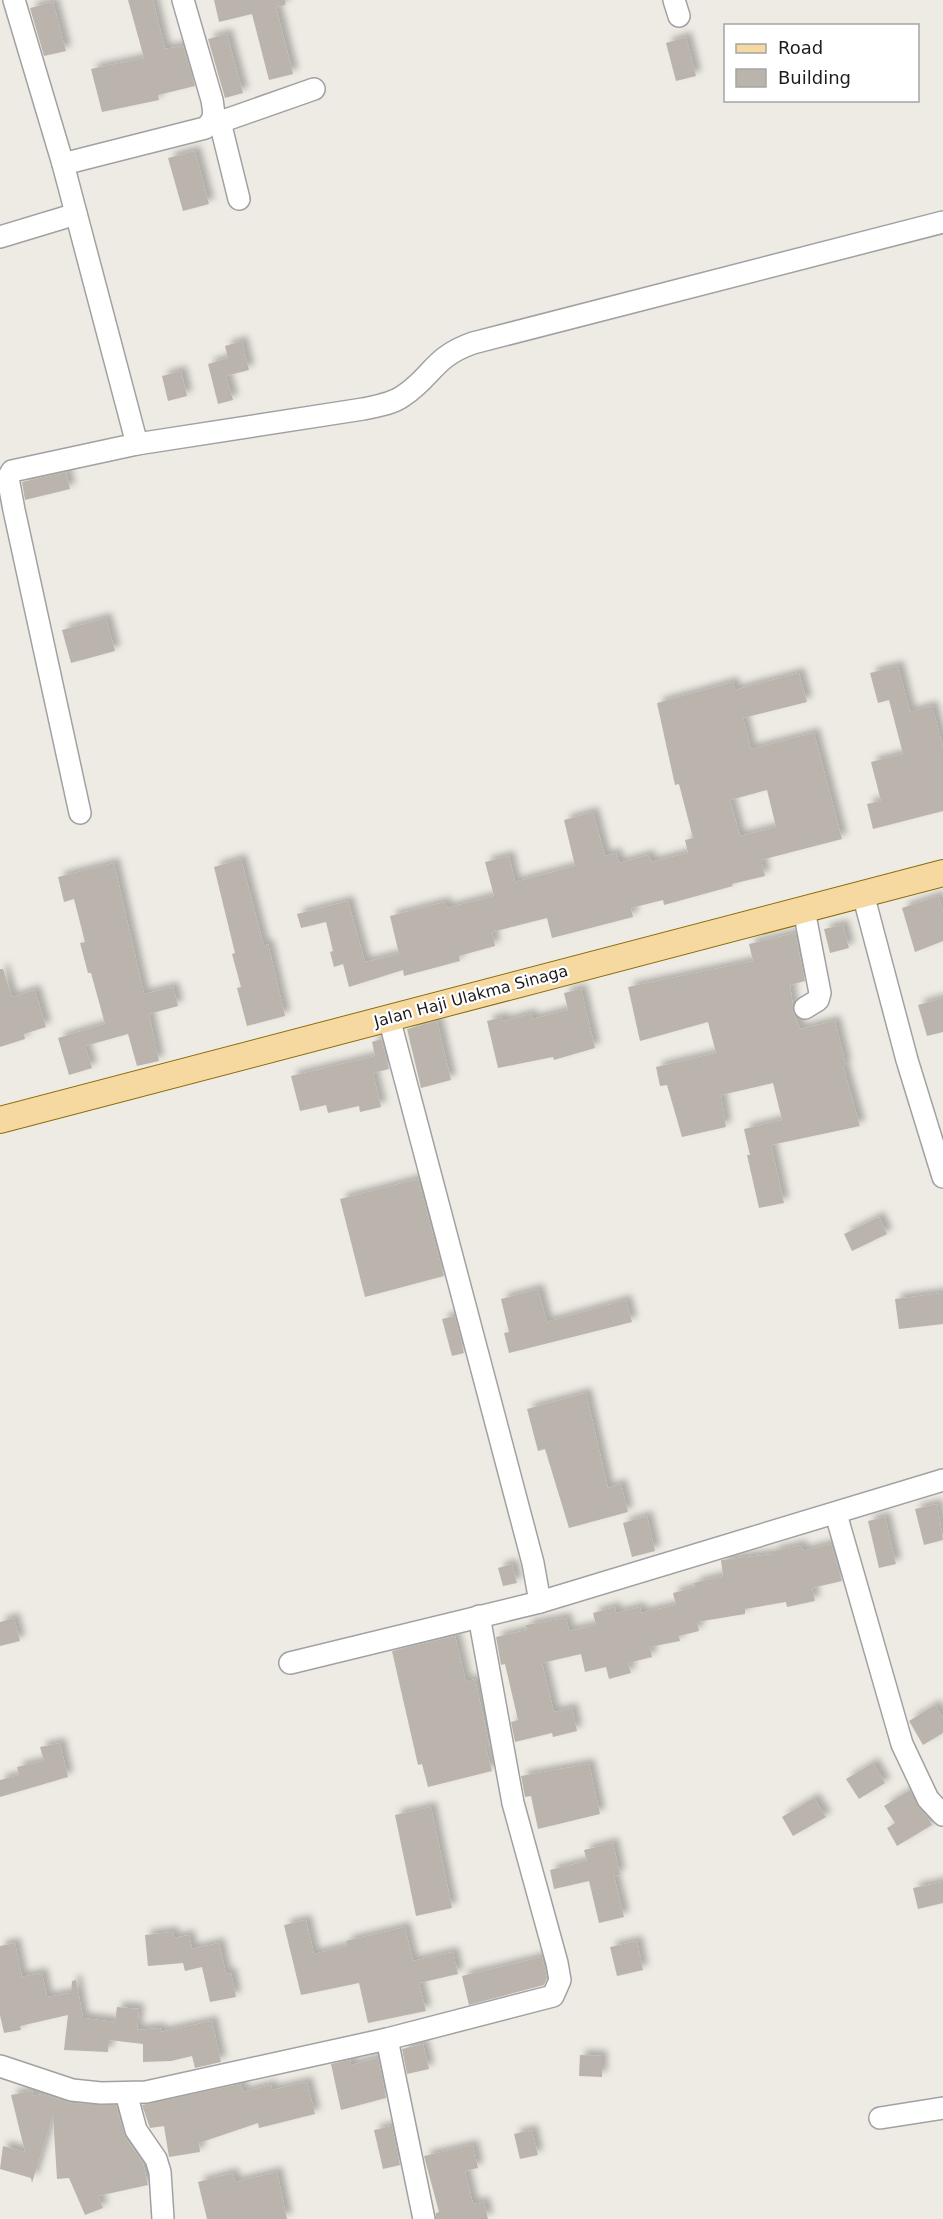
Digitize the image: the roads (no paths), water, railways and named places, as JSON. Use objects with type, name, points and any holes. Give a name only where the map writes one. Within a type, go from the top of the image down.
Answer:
[{"type":"main road","name":"Jalan Haji Ulakma Sinaga","points":[[0,1120],[943,873]]},
{"type":"street","points":[[14,0],[63,164],[137,444]]},
{"type":"street","points":[[183,0],[239,200]]},
{"type":"street","points":[[63,164],[205,128],[217,117],[314,89]]},
{"type":"street","points":[[0,237],[76,214]]},
{"type":"street","points":[[80,813],[8,478],[12,471],[33,464],[137,444],[363,409],[391,402],[415,386],[444,356],[473,343],[943,222]]},
{"type":"street","points":[[863,894],[907,1060],[938,1135],[943,1177]]},
{"type":"street","points":[[804,910],[820,993],[818,1000],[806,1008]]},
{"type":"street","points":[[390,1018],[533,1563],[540,1602]]},
{"type":"street","points":[[290,1663],[540,1602],[943,1480]]},
{"type":"street","points":[[836,1514],[902,1744],[928,1798],[943,1815]]},
{"type":"street","points":[[0,2066],[72,2090],[126,2093],[174,2086],[387,2038],[553,1996],[560,1980],[513,1803],[479,1616]]},
{"type":"street","points":[[387,2038],[424,2219]]},
{"type":"street","points":[[126,2093],[136,2130],[156,2159],[160,2172],[163,2219]]},
{"type":"street","points":[[880,2118],[943,2108]]}]
